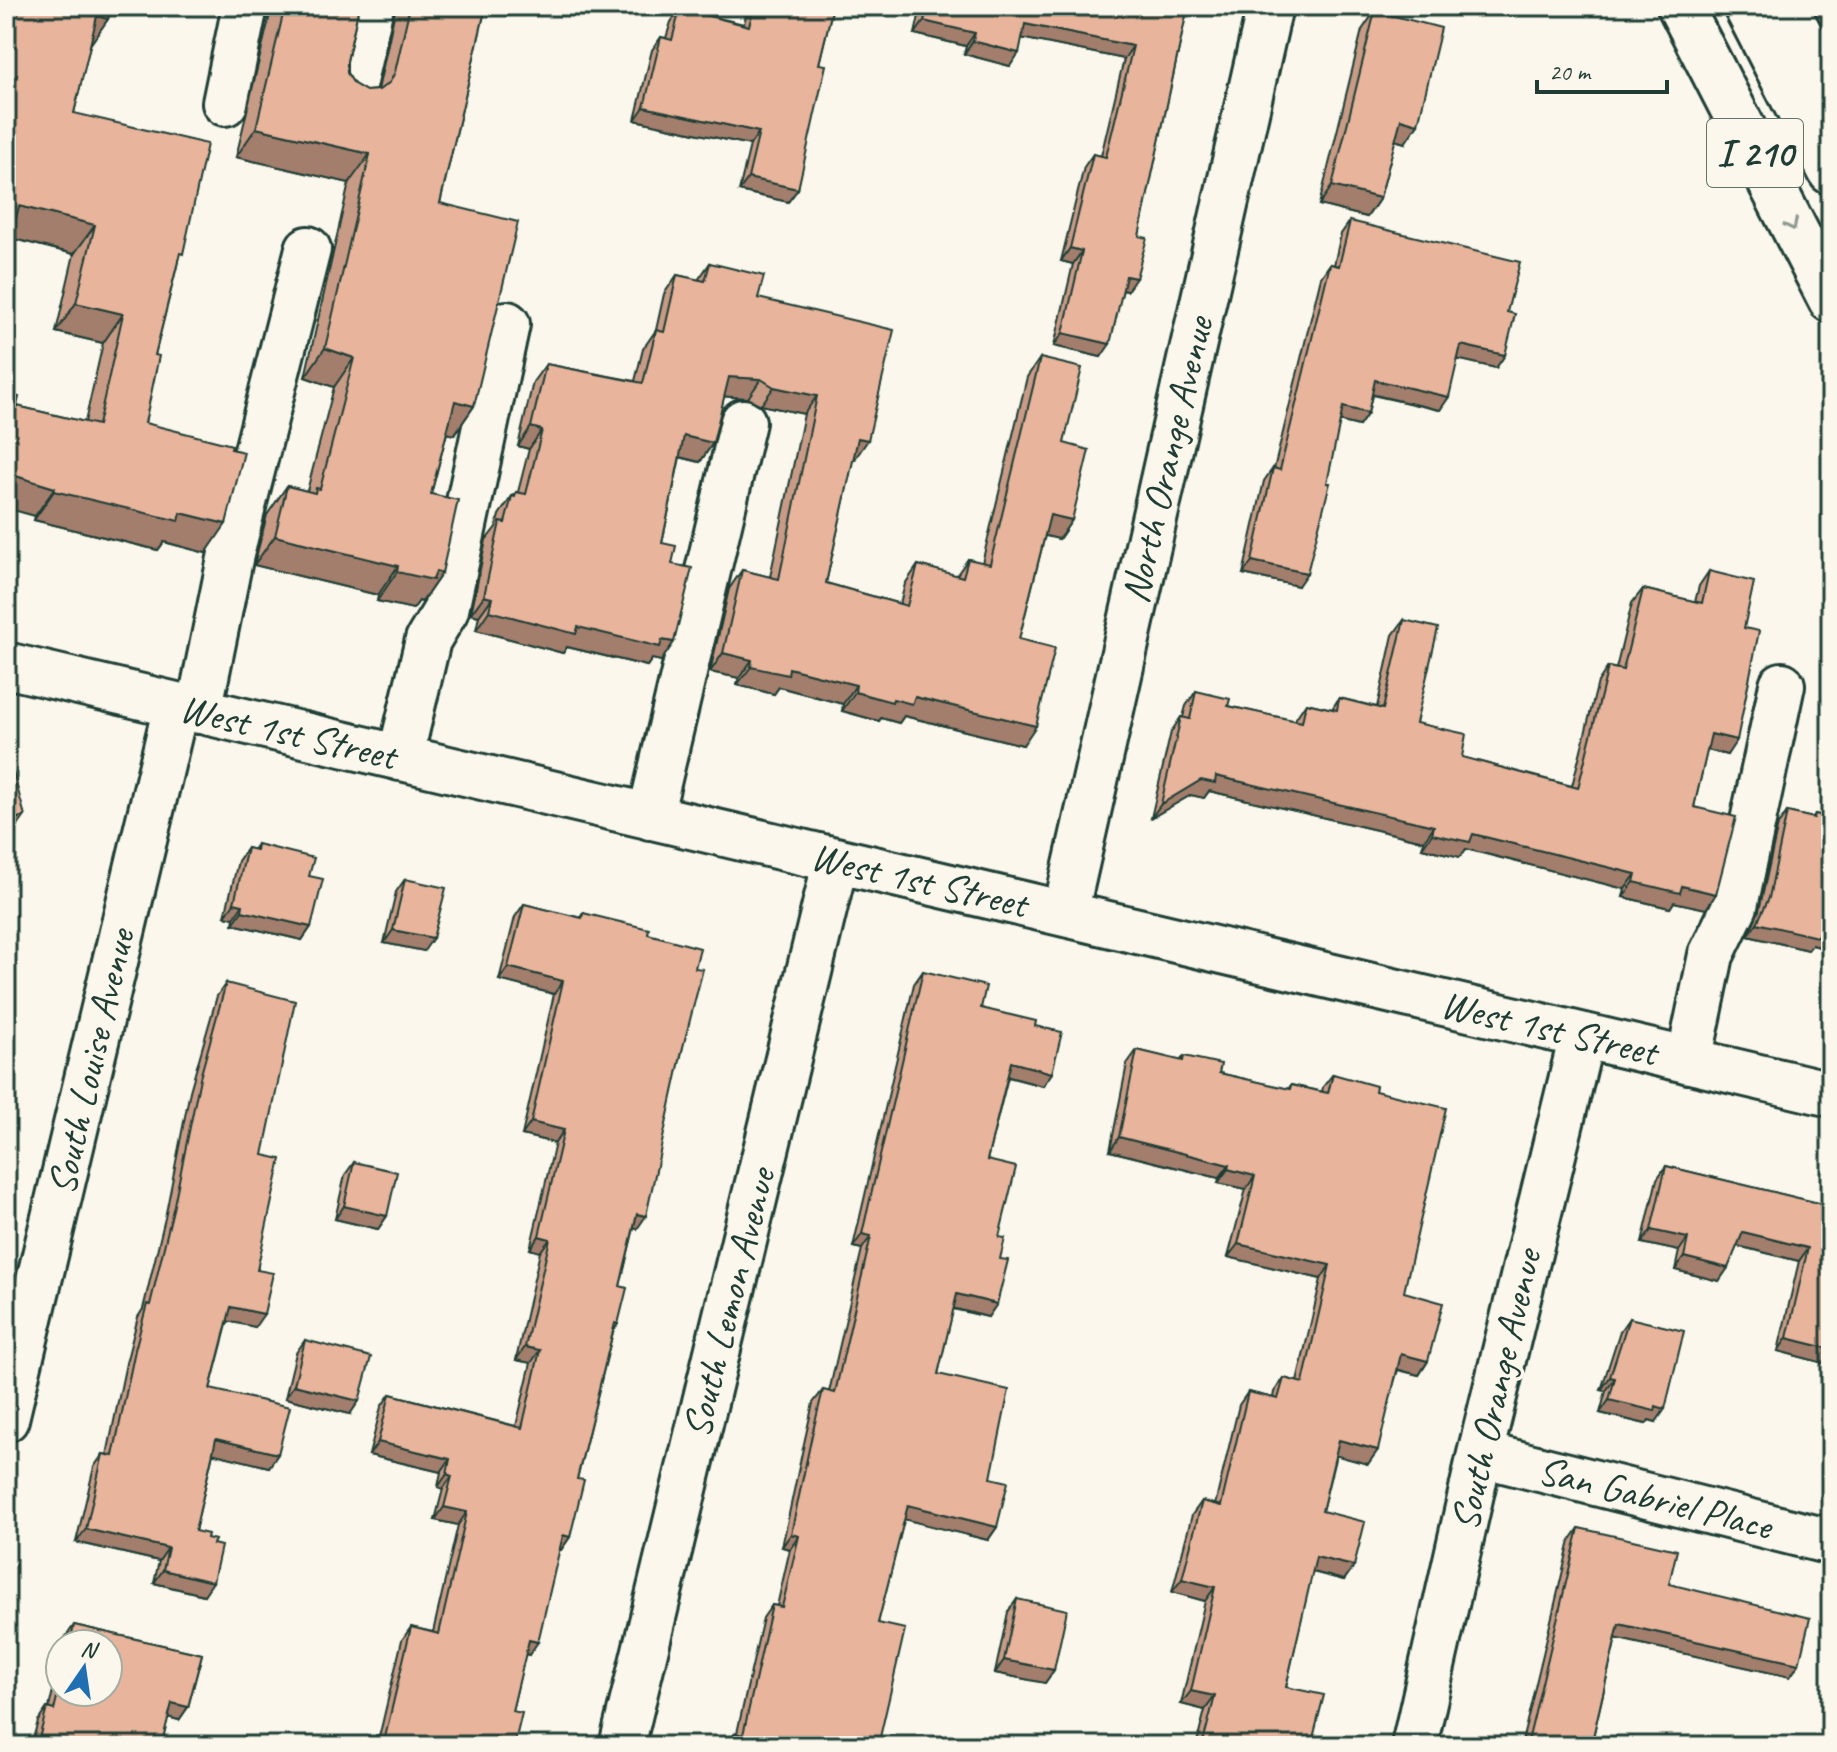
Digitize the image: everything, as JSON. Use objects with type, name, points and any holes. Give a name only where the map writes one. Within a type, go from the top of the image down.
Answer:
[{"type":"main road","points":[[225,103],[245,6]]},
{"type":"main road","points":[[351,95],[371,6]]},
{"type":"main road","name":"North Orange Avenue","points":[[1065,914],[1270,6]]},
{"type":"main road","name":"I 210","points":[[1680,6],[1831,300]]},
{"type":"main road","points":[[1746,6],[1831,172]]},
{"type":"main road","points":[[1785,6],[1831,95]]},
{"type":"main road","name":"South Louise Avenue","points":[[6,1419],[187,708],[231,554],[308,249]]},
{"type":"main road","points":[[400,758],[428,640],[446,610],[507,324]]},
{"type":"main road","points":[[650,817],[743,422]]},
{"type":"main road","name":"West 1st Street","points":[[6,665],[1831,1094]]},
{"type":"main road","points":[[1689,1061],[1711,955],[1724,934],[1735,906],[1782,685]]},
{"type":"main road","name":"South Lemon Avenue","points":[[622,1746],[836,860]]},
{"type":"main road","name":"South Orange Avenue","points":[[1414,1746],[1480,1454],[1582,1036]]},
{"type":"main road","name":"San Gabriel Place","points":[[1480,1454],[1831,1542]]},
{"type":"building","points":[[19,6],[111,6],[108,19],[97,16],[74,113],[207,144],[183,254],[180,253],[155,355],[159,356],[145,423],[232,445],[231,449],[244,452],[226,524],[181,513],[179,521],[54,491],[55,488],[6,473],[6,394],[19,397],[17,406],[98,425],[123,314],[76,303],[95,225],[19,206],[6,249],[6,119],[17,75],[6,72],[6,64]]},
{"type":"building","points":[[285,6],[359,6],[347,73],[354,84],[366,91],[379,90],[390,82],[410,6],[486,6],[440,203],[518,222],[474,406],[455,401],[431,494],[458,500],[442,573],[436,571],[433,580],[397,572],[398,566],[275,536],[287,486],[315,493],[316,488],[320,489],[354,358],[325,348],[370,154],[256,128]]},
{"type":"building","points":[[754,6],[833,6],[819,64],[826,65],[798,189],[748,178],[759,132],[644,107],[661,37],[672,40],[680,9],[749,26]]},
{"type":"building","points":[[928,6],[1188,6],[1139,236],[1147,238],[1136,278],[1126,276],[1110,344],[1063,333],[1082,251],[1070,248],[1093,154],[1106,157],[1133,46],[1025,24],[1019,53],[973,41],[975,33],[924,21]]},
{"type":"building","points":[[1375,11],[1441,28],[1418,124],[1401,119],[1380,198],[1332,186]]},
{"type":"building","points":[[1350,221],[1520,262],[1507,312],[1515,314],[1505,355],[1461,345],[1449,397],[1375,380],[1368,413],[1343,407],[1327,483],[1330,483],[1307,573],[1252,561],[1273,468],[1280,470],[1330,264],[1339,266]]},
{"type":"building","points":[[710,263],[764,276],[758,298],[894,330],[868,440],[858,438],[826,583],[907,606],[918,565],[963,577],[968,559],[990,564],[1040,358],[1082,368],[1064,443],[1089,450],[1072,520],[1050,515],[1019,639],[1055,648],[1036,726],[915,697],[912,704],[893,699],[892,702],[855,692],[856,685],[789,668],[788,675],[751,667],[752,660],[723,653],[742,570],[779,579],[817,396],[774,387],[761,379],[729,377],[713,443],[684,436],[662,543],[676,546],[672,564],[692,568],[674,642],[662,640],[660,647],[578,627],[576,634],[489,611],[492,598],[484,596],[500,522],[505,523],[512,496],[515,497],[516,492],[526,494],[542,430],[531,427],[546,364],[643,383],[656,330],[664,332],[677,275],[705,281]]},
{"type":"building","points":[[1709,571],[1754,582],[1744,628],[1759,631],[1737,740],[1711,734],[1694,807],[1736,817],[1716,894],[1682,886],[1680,893],[1634,882],[1636,874],[1473,834],[1470,842],[1432,834],[1434,826],[1216,776],[1215,783],[1201,780],[1161,804],[1181,717],[1190,719],[1196,691],[1230,699],[1228,706],[1302,722],[1306,703],[1337,710],[1339,698],[1383,709],[1404,620],[1438,628],[1416,723],[1466,734],[1462,757],[1578,788],[1608,667],[1623,670],[1643,589],[1702,603]]},
{"type":"building","points":[[6,746],[25,816],[6,821]]},
{"type":"building","points":[[1787,812],[1831,818],[1831,935],[1819,932],[1817,937],[1757,923],[1769,898]]},
{"type":"building","points":[[257,844],[314,858],[309,876],[323,879],[311,927],[242,911],[243,905],[234,903],[247,848],[256,850]]},
{"type":"building","points":[[405,879],[446,888],[433,938],[393,930]]},
{"type":"building","points":[[524,904],[582,918],[583,913],[649,929],[648,934],[700,948],[695,968],[703,969],[646,1216],[637,1214],[620,1286],[627,1288],[618,1324],[615,1323],[577,1479],[584,1480],[570,1537],[563,1535],[538,1642],[529,1640],[512,1711],[522,1713],[514,1746],[383,1746],[411,1627],[439,1634],[467,1512],[444,1507],[452,1476],[447,1474],[450,1459],[378,1442],[390,1394],[522,1428],[540,1350],[525,1347],[550,1239],[539,1236],[564,1130],[531,1122],[563,981],[508,967]]},
{"type":"building","points":[[923,971],[986,986],[981,1008],[1036,1021],[1035,1026],[1062,1032],[1052,1073],[1011,1062],[987,1160],[1016,1167],[999,1237],[1005,1238],[1000,1259],[1008,1260],[997,1304],[957,1294],[938,1374],[1009,1390],[991,1478],[1008,1482],[997,1527],[908,1505],[878,1623],[905,1629],[878,1746],[732,1746],[735,1733],[743,1735],[772,1605],[782,1607],[799,1536],[791,1534],[823,1390],[835,1393],[871,1236],[862,1234]]},
{"type":"building","points":[[226,983],[295,1001],[263,1155],[281,1159],[257,1270],[273,1273],[264,1314],[231,1307],[210,1389],[290,1407],[278,1454],[216,1439],[195,1531],[208,1534],[207,1538],[215,1540],[213,1544],[221,1546],[213,1582],[163,1570],[168,1548],[86,1529],[103,1454],[113,1456],[135,1350],[147,1304],[150,1305],[200,1078]]},
{"type":"building","points":[[1137,1050],[1183,1061],[1184,1056],[1221,1064],[1219,1073],[1290,1089],[1291,1085],[1328,1093],[1333,1074],[1376,1086],[1375,1091],[1446,1108],[1404,1292],[1443,1303],[1428,1361],[1401,1354],[1378,1450],[1339,1440],[1322,1511],[1365,1522],[1354,1566],[1316,1557],[1286,1687],[1324,1695],[1311,1746],[1202,1746],[1215,1696],[1191,1691],[1215,1587],[1182,1579],[1202,1501],[1221,1506],[1248,1392],[1278,1399],[1284,1378],[1303,1383],[1330,1265],[1238,1244],[1255,1176],[1228,1169],[1229,1165],[1119,1137]]},
{"type":"building","points":[[354,1162],[397,1172],[387,1216],[344,1206]]},
{"type":"building","points":[[1666,1166],[1831,1206],[1831,1349],[1787,1338],[1808,1248],[1743,1232],[1728,1268],[1684,1257],[1688,1238],[1651,1230]]},
{"type":"building","points":[[1629,1318],[1684,1331],[1665,1409],[1656,1406],[1655,1411],[1609,1400],[1615,1378],[1610,1377]]},
{"type":"building","points":[[305,1340],[371,1357],[359,1401],[294,1385]]},
{"type":"building","points":[[1579,1528],[1677,1550],[1669,1584],[1810,1618],[1799,1664],[1619,1624],[1593,1737],[1610,1741],[1609,1746],[1527,1746]]},
{"type":"building","points":[[1017,1599],[1067,1610],[1054,1670],[1004,1660]]},
{"type":"building","points":[[124,1636],[202,1654],[188,1707],[172,1703],[161,1746],[37,1746],[47,1708],[124,1708]]}]
